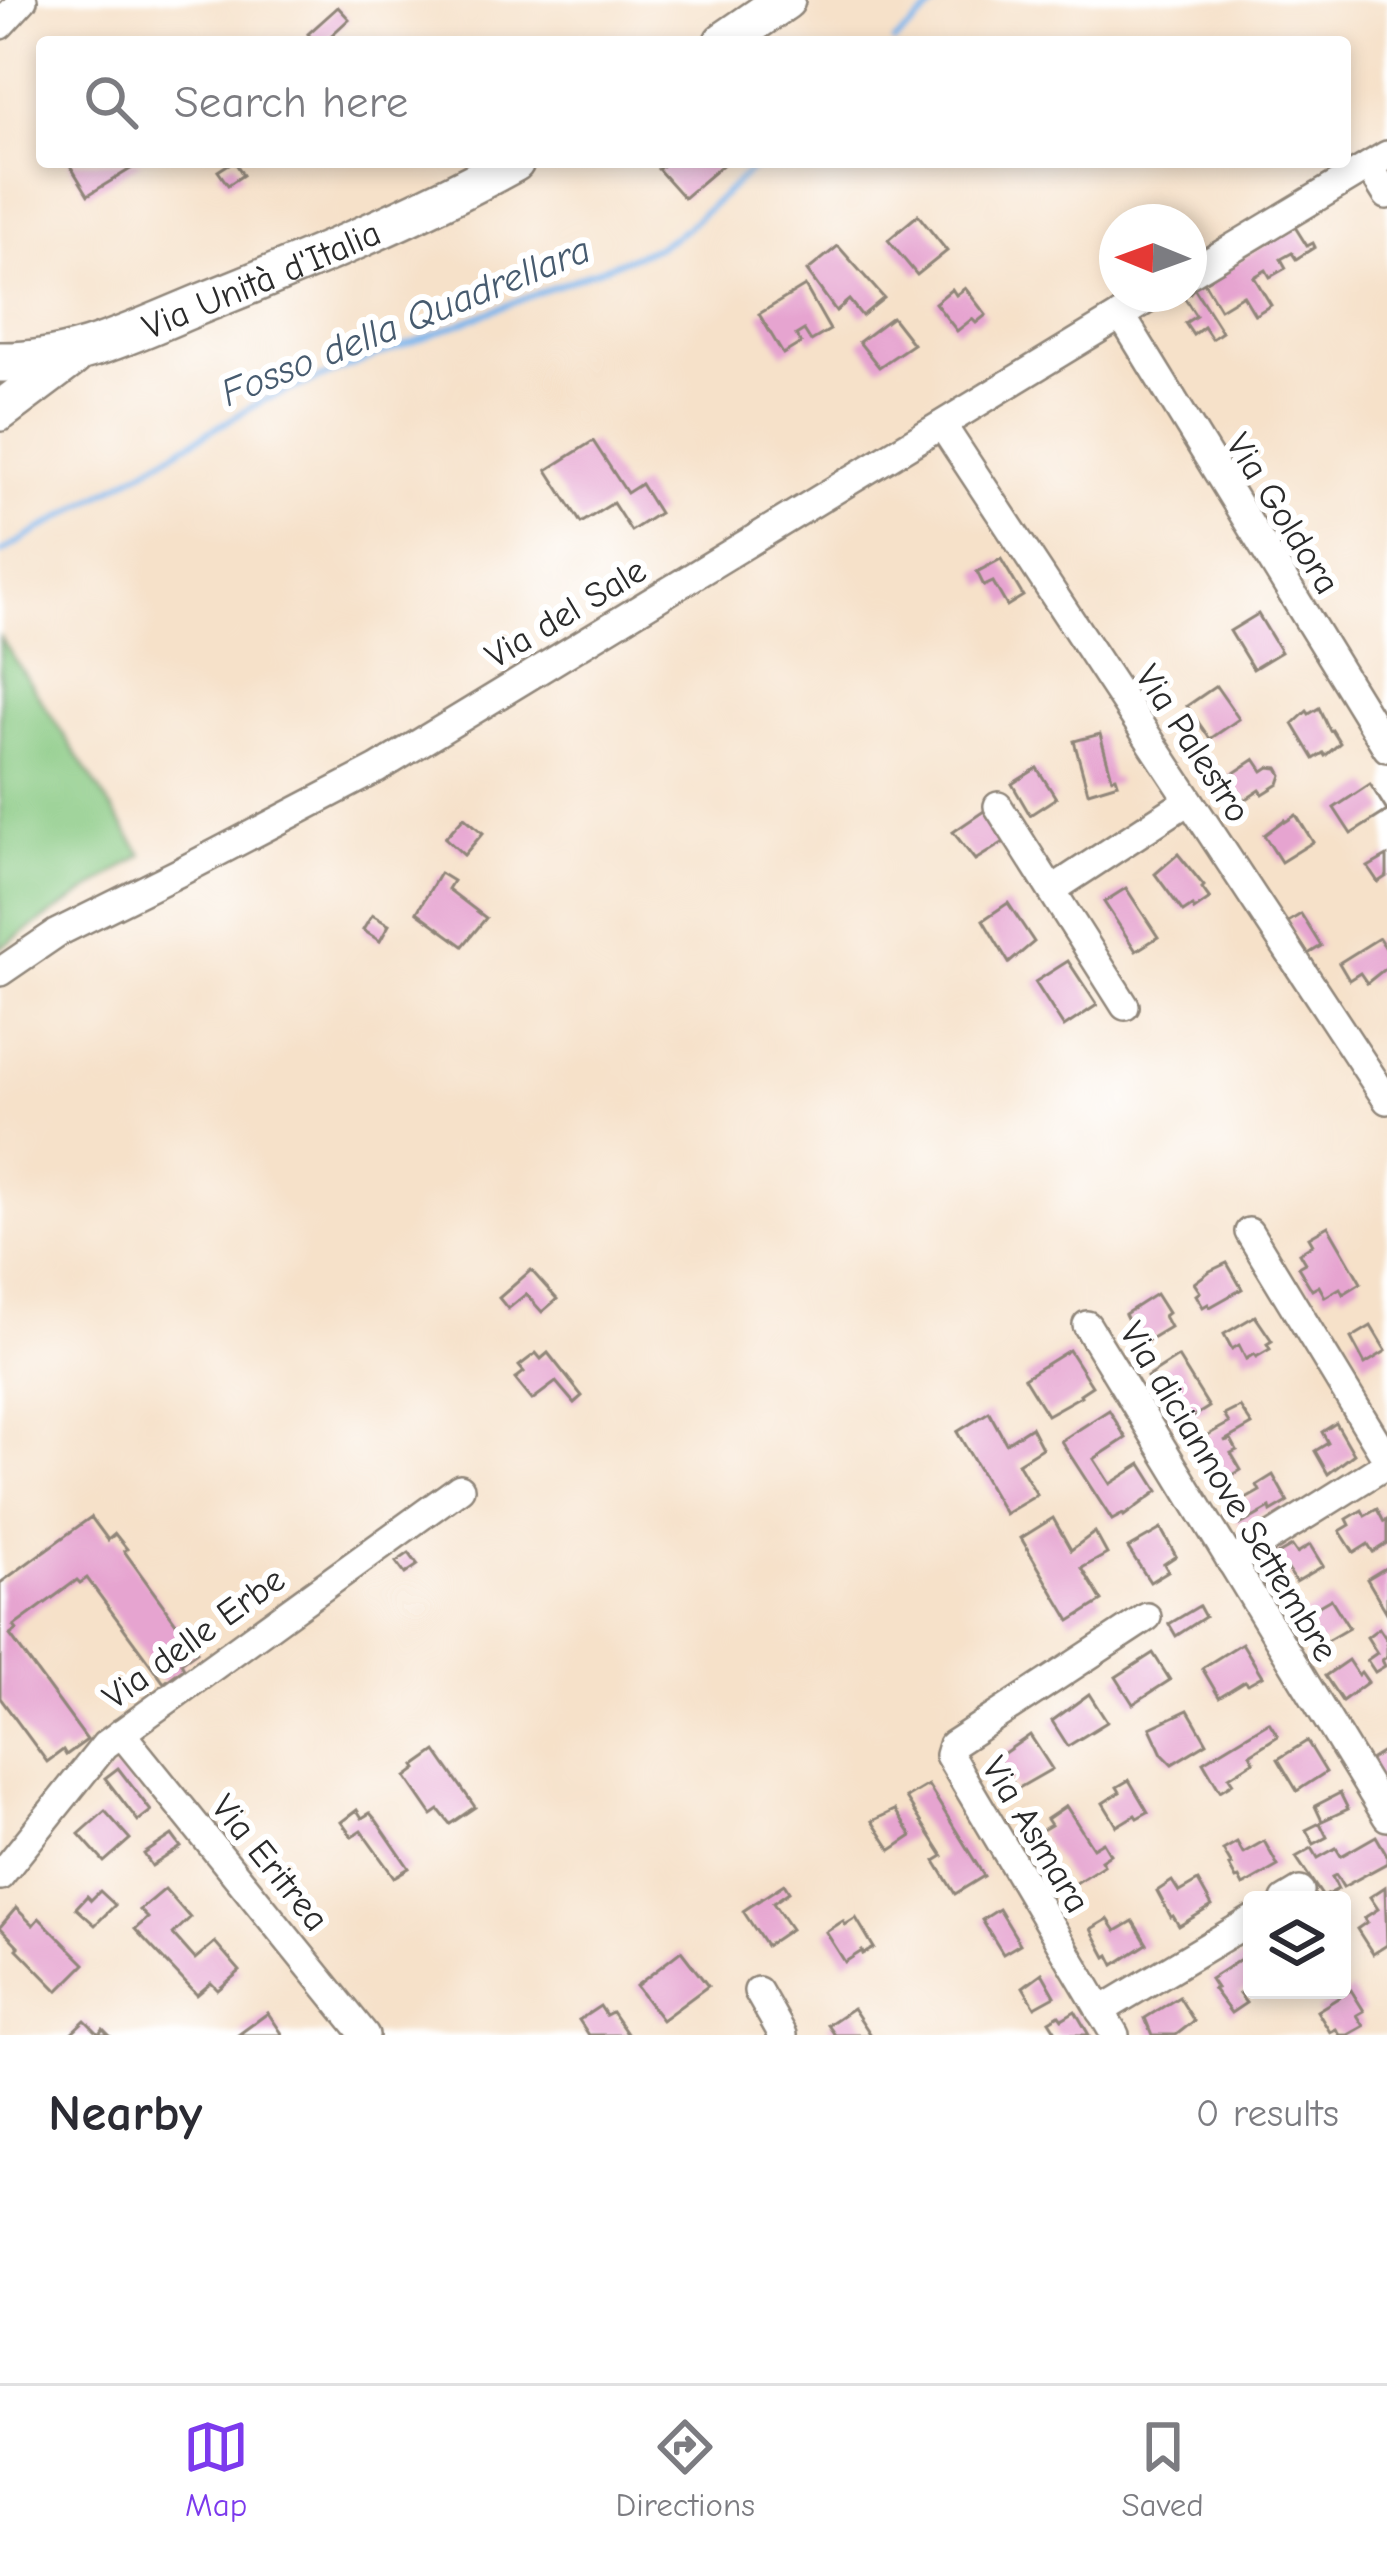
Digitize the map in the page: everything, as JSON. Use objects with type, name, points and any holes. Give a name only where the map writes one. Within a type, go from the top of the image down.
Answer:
[{"type":"main road","points":[[733,36],[785,0]]},
{"type":"main road","name":"Via Unità d'Italia","points":[[0,362],[76,354],[282,272],[502,168]]},
{"type":"main road","points":[[0,411],[76,354]]},
{"type":"street","points":[[0,25],[22,0]]},
{"type":"street","points":[[1207,263],[1378,160],[1387,195]]},
{"type":"street","name":"Via del Sale","points":[[0,972],[57,933],[377,769],[1127,312]]},
{"type":"street","name":"Via Goldora","points":[[1121,316],[1387,748]]},
{"type":"street","name":"Via Palestro","points":[[941,425],[1387,1100]]},
{"type":"street","points":[[1052,890],[1188,802]]},
{"type":"street","points":[[998,806],[1125,1006]]},
{"type":"street","points":[[1232,1562],[1387,1462],[1250,1232]]},
{"type":"street","name":"Via diciannove Settembre","points":[[1088,1325],[1387,1817]]},
{"type":"street","name":"Via delle Erbe","points":[[0,1876],[105,1745],[460,1488]]},
{"type":"street","name":"Via Asmara","points":[[1107,2023],[949,1755],[952,1745],[1147,1617]]},
{"type":"street","name":"Via Eritrea","points":[[121,1733],[365,2035]]},
{"type":"street","points":[[1107,2023],[1243,1926]]},
{"type":"street","points":[[758,1990],[783,2035]]},
{"type":"green space","points":[[0,637],[142,855],[0,948]]},
{"type":"building","points":[[338,7],[349,19],[331,36],[308,34]]},
{"type":"building","points":[[72,168],[132,168],[88,195]]},
{"type":"building","points":[[239,168],[243,175],[228,185],[218,171]]},
{"type":"building","points":[[659,168],[719,168],[684,198]]},
{"type":"building","points":[[918,215],[947,251],[917,275],[888,240]]},
{"type":"building","points":[[1295,227],[1307,246],[1313,243],[1315,247],[1296,259],[1292,253],[1281,259],[1286,268],[1270,277],[1266,270],[1254,277],[1271,305],[1255,315],[1243,295],[1220,309],[1207,280]]},
{"type":"building","points":[[838,246],[884,298],[862,316],[849,300],[836,311],[807,271]]},
{"type":"building","points":[[805,286],[830,330],[811,341],[804,330],[796,335],[801,343],[783,354],[759,314]]},
{"type":"building","points":[[965,288],[986,315],[957,331],[935,303],[952,289],[956,295]]},
{"type":"building","points":[[1207,308],[1222,332],[1212,339],[1204,327],[1193,335],[1185,323],[1196,316],[1193,312]]},
{"type":"building","points":[[892,317],[913,344],[879,367],[859,342]]},
{"type":"building","points":[[593,441],[627,493],[641,484],[659,513],[631,531],[613,503],[581,523],[547,470]]},
{"type":"building","points":[[1001,559],[1023,596],[1007,606],[993,582],[984,586],[977,572]]},
{"type":"building","points":[[1258,614],[1281,652],[1253,669],[1230,631]]},
{"type":"building","points":[[1216,686],[1239,719],[1210,739],[1187,706]]},
{"type":"building","points":[[1319,708],[1340,743],[1314,759],[1293,724],[1307,711]]},
{"type":"building","points":[[1100,734],[1112,778],[1118,783],[1088,792],[1074,741]]},
{"type":"building","points":[[1255,759],[1263,771],[1278,768],[1282,775],[1279,784],[1245,800],[1239,791],[1234,794],[1225,779]]},
{"type":"building","points":[[1037,768],[1056,798],[1030,815],[1012,784]]},
{"type":"building","points":[[1370,784],[1387,811],[1351,834],[1334,808]]},
{"type":"building","points":[[984,811],[1004,842],[975,860],[953,832]]},
{"type":"building","points":[[1296,815],[1313,842],[1281,862],[1264,835]]},
{"type":"building","points":[[464,817],[483,833],[464,855],[445,838]]},
{"type":"building","points":[[1178,854],[1210,899],[1194,910],[1192,906],[1183,912],[1155,874]]},
{"type":"building","points":[[1387,856],[1387,876],[1378,882],[1368,867]]},
{"type":"building","points":[[440,873],[453,881],[448,889],[486,918],[463,946],[417,912]]},
{"type":"building","points":[[1126,888],[1158,937],[1136,951],[1104,902]]},
{"type":"building","points":[[1008,903],[1034,942],[1009,963],[983,920]]},
{"type":"building","points":[[1301,914],[1321,946],[1308,954],[1288,922]]},
{"type":"building","points":[[372,915],[389,925],[380,941],[363,930]]},
{"type":"building","points":[[1379,938],[1387,950],[1387,967],[1367,983],[1360,973],[1349,980],[1339,963]]},
{"type":"building","points":[[1068,961],[1097,1005],[1064,1027],[1035,982]]},
{"type":"building","points":[[1328,1226],[1361,1283],[1343,1294],[1340,1288],[1325,1297],[1319,1286],[1312,1290],[1298,1267],[1305,1263],[1299,1253],[1313,1244],[1309,1237]]},
{"type":"building","points":[[1227,1263],[1242,1289],[1203,1307],[1194,1283]]},
{"type":"building","points":[[531,1270],[557,1299],[542,1312],[526,1294],[508,1309],[499,1298]]},
{"type":"building","points":[[1156,1294],[1168,1313],[1164,1316],[1170,1327],[1140,1345],[1125,1314]]},
{"type":"building","points":[[1255,1316],[1272,1341],[1267,1344],[1270,1349],[1246,1359],[1239,1345],[1232,1349],[1224,1334]]},
{"type":"building","points":[[1371,1326],[1386,1351],[1365,1364],[1351,1338]]},
{"type":"building","points":[[1069,1350],[1092,1386],[1047,1415],[1024,1378]]},
{"type":"building","points":[[536,1353],[541,1359],[548,1353],[582,1396],[574,1403],[556,1382],[532,1400],[515,1379],[524,1372],[519,1366]]},
{"type":"building","points":[[1178,1357],[1209,1407],[1177,1427],[1147,1377]]},
{"type":"building","points":[[1240,1407],[1252,1425],[1224,1441],[1231,1439],[1237,1450],[1231,1453],[1241,1470],[1216,1485],[1197,1441],[1229,1423],[1224,1415]]},
{"type":"building","points":[[1109,1410],[1126,1438],[1094,1459],[1110,1484],[1141,1464],[1158,1491],[1112,1520],[1061,1441]]},
{"type":"building","points":[[989,1412],[1006,1443],[1031,1427],[1042,1448],[1018,1463],[1037,1495],[1005,1514],[957,1432]]},
{"type":"building","points":[[1336,1423],[1354,1454],[1328,1474],[1315,1451],[1328,1443],[1322,1432]]},
{"type":"building","points":[[1273,1475],[1288,1502],[1240,1525],[1230,1508],[1260,1491],[1257,1485]]},
{"type":"building","points":[[1377,1509],[1387,1520],[1387,1543],[1373,1552],[1368,1544],[1354,1553],[1340,1531],[1350,1525],[1347,1519],[1362,1510],[1365,1516]]},
{"type":"building","points":[[91,1517],[108,1540],[115,1534],[127,1549],[124,1551],[197,1652],[164,1683],[87,1578],[77,1580],[14,1626],[17,1630],[10,1635],[87,1740],[47,1762],[0,1698],[0,1583]]},
{"type":"building","points":[[1053,1518],[1071,1550],[1095,1532],[1107,1554],[1082,1568],[1102,1601],[1070,1621],[1021,1538]]},
{"type":"building","points":[[1161,1529],[1176,1556],[1164,1564],[1168,1571],[1150,1582],[1128,1548]]},
{"type":"building","points":[[1310,1545],[1323,1566],[1296,1582],[1287,1568],[1256,1585],[1248,1571],[1292,1546],[1297,1553]]},
{"type":"building","points":[[409,1553],[418,1565],[405,1574],[396,1562]]},
{"type":"building","points":[[1387,1567],[1387,1613],[1367,1579]]},
{"type":"building","points":[[1331,1599],[1349,1628],[1318,1646],[1300,1617]]},
{"type":"building","points":[[1199,1606],[1205,1617],[1176,1636],[1169,1624]]},
{"type":"building","points":[[1379,1628],[1387,1640],[1387,1657],[1382,1660],[1385,1666],[1375,1672],[1367,1660],[1377,1653],[1367,1637]]},
{"type":"building","points":[[1242,1643],[1262,1676],[1219,1697],[1202,1668]]},
{"type":"building","points":[[1153,1653],[1170,1680],[1133,1704],[1116,1677]]},
{"type":"building","points":[[1348,1660],[1368,1682],[1342,1701],[1325,1676]]},
{"type":"building","points":[[1089,1694],[1107,1722],[1068,1746],[1052,1721]]},
{"type":"building","points":[[1188,1710],[1207,1743],[1172,1764],[1150,1728]]},
{"type":"building","points":[[1269,1722],[1278,1736],[1250,1754],[1254,1761],[1229,1777],[1233,1783],[1220,1791],[1203,1762]]},
{"type":"building","points":[[1030,1735],[1052,1769],[1017,1789],[997,1758]]},
{"type":"building","points":[[1307,1741],[1326,1772],[1297,1791],[1278,1759]]},
{"type":"building","points":[[436,1751],[475,1807],[450,1824],[439,1810],[432,1815],[406,1777]]},
{"type":"building","points":[[1383,1752],[1387,1758],[1387,1796],[1367,1762]]},
{"type":"building","points":[[118,1768],[151,1811],[138,1821],[105,1778]]},
{"type":"building","points":[[1129,1780],[1148,1812],[1117,1826],[1103,1803]]},
{"type":"building","points":[[928,1785],[984,1876],[955,1894],[935,1861],[943,1856],[906,1798]]},
{"type":"building","points":[[1340,1793],[1348,1809],[1322,1821],[1315,1806]]},
{"type":"building","points":[[1066,1806],[1093,1848],[1103,1842],[1110,1854],[1101,1860],[1104,1865],[1073,1885],[1039,1832],[1051,1825],[1047,1819]]},
{"type":"building","points":[[357,1810],[362,1818],[370,1813],[409,1868],[394,1877],[361,1831],[352,1837],[341,1822]]},
{"type":"building","points":[[895,1810],[912,1836],[891,1850],[872,1821]]},
{"type":"building","points":[[105,1811],[130,1839],[104,1862],[79,1834]]},
{"type":"building","points":[[1320,1823],[1327,1837],[1314,1844],[1306,1830]]},
{"type":"building","points":[[172,1835],[181,1847],[152,1866],[144,1854]]},
{"type":"building","points":[[1376,1836],[1387,1863],[1343,1887],[1336,1875],[1332,1877],[1338,1889],[1319,1891],[1296,1857],[1312,1848],[1318,1858],[1336,1848],[1341,1856]]},
{"type":"building","points":[[1264,1841],[1278,1866],[1243,1886],[1223,1850],[1237,1842],[1243,1853]]},
{"type":"building","points":[[1172,1881],[1179,1892],[1198,1881],[1212,1906],[1179,1926],[1157,1891]]},
{"type":"building","points":[[784,1884],[789,1892],[773,1903],[791,1929],[766,1946],[743,1911]]},
{"type":"building","points":[[1385,1887],[1387,1945],[1373,1954],[1357,1929],[1378,1909],[1370,1897]]},
{"type":"building","points":[[165,1889],[190,1918],[173,1934],[195,1959],[215,1942],[240,1971],[218,1990],[211,1983],[197,1995],[135,1929],[148,1918],[140,1910]]},
{"type":"building","points":[[100,1891],[115,1905],[95,1925],[76,1908]]},
{"type":"building","points":[[16,1908],[33,1925],[39,1918],[85,1964],[58,1991],[0,1927]]},
{"type":"building","points":[[999,1909],[1020,1944],[1003,1954],[982,1920]]},
{"type":"building","points":[[856,1918],[874,1948],[845,1962],[826,1932]]},
{"type":"building","points":[[1108,1919],[1116,1931],[1133,1921],[1147,1944],[1114,1965],[1091,1929]]},
{"type":"building","points":[[681,1951],[708,1986],[662,2020],[636,1986]]},
{"type":"building","points":[[1243,1958],[1243,1992],[1239,1994],[1246,2003],[1231,2013],[1210,1979]]},
{"type":"building","points":[[1042,1973],[1055,1996],[1035,2007],[1023,1987]]},
{"type":"building","points":[[1351,1990],[1364,2011],[1357,2015],[1364,2026],[1348,2035],[1336,2029],[1330,2032],[1317,2011],[1336,1999],[1351,1999]]},
{"type":"building","points":[[1179,1997],[1194,2021],[1176,2035],[1152,2035],[1145,2018]]},
{"type":"building","points":[[600,2006],[606,2015],[612,2012],[628,2035],[589,2035],[579,2020]]},
{"type":"building","points":[[853,2008],[871,2035],[835,2035],[828,2025]]},
{"type":"building","points":[[1075,2011],[1089,2035],[1058,2035],[1049,2021]]},
{"type":"building","points":[[268,2013],[283,2035],[238,2035]]},
{"type":"building","points":[[85,2020],[99,2034],[103,2029],[109,2035],[69,2035]]},
{"type":"waterway","name":"Fosso della Quadrellara","points":[[901,36],[942,0]]},
{"type":"waterway","name":"Fosso della Quadrellara","points":[[0,553],[264,400],[657,247],[684,230],[753,168]]}]
